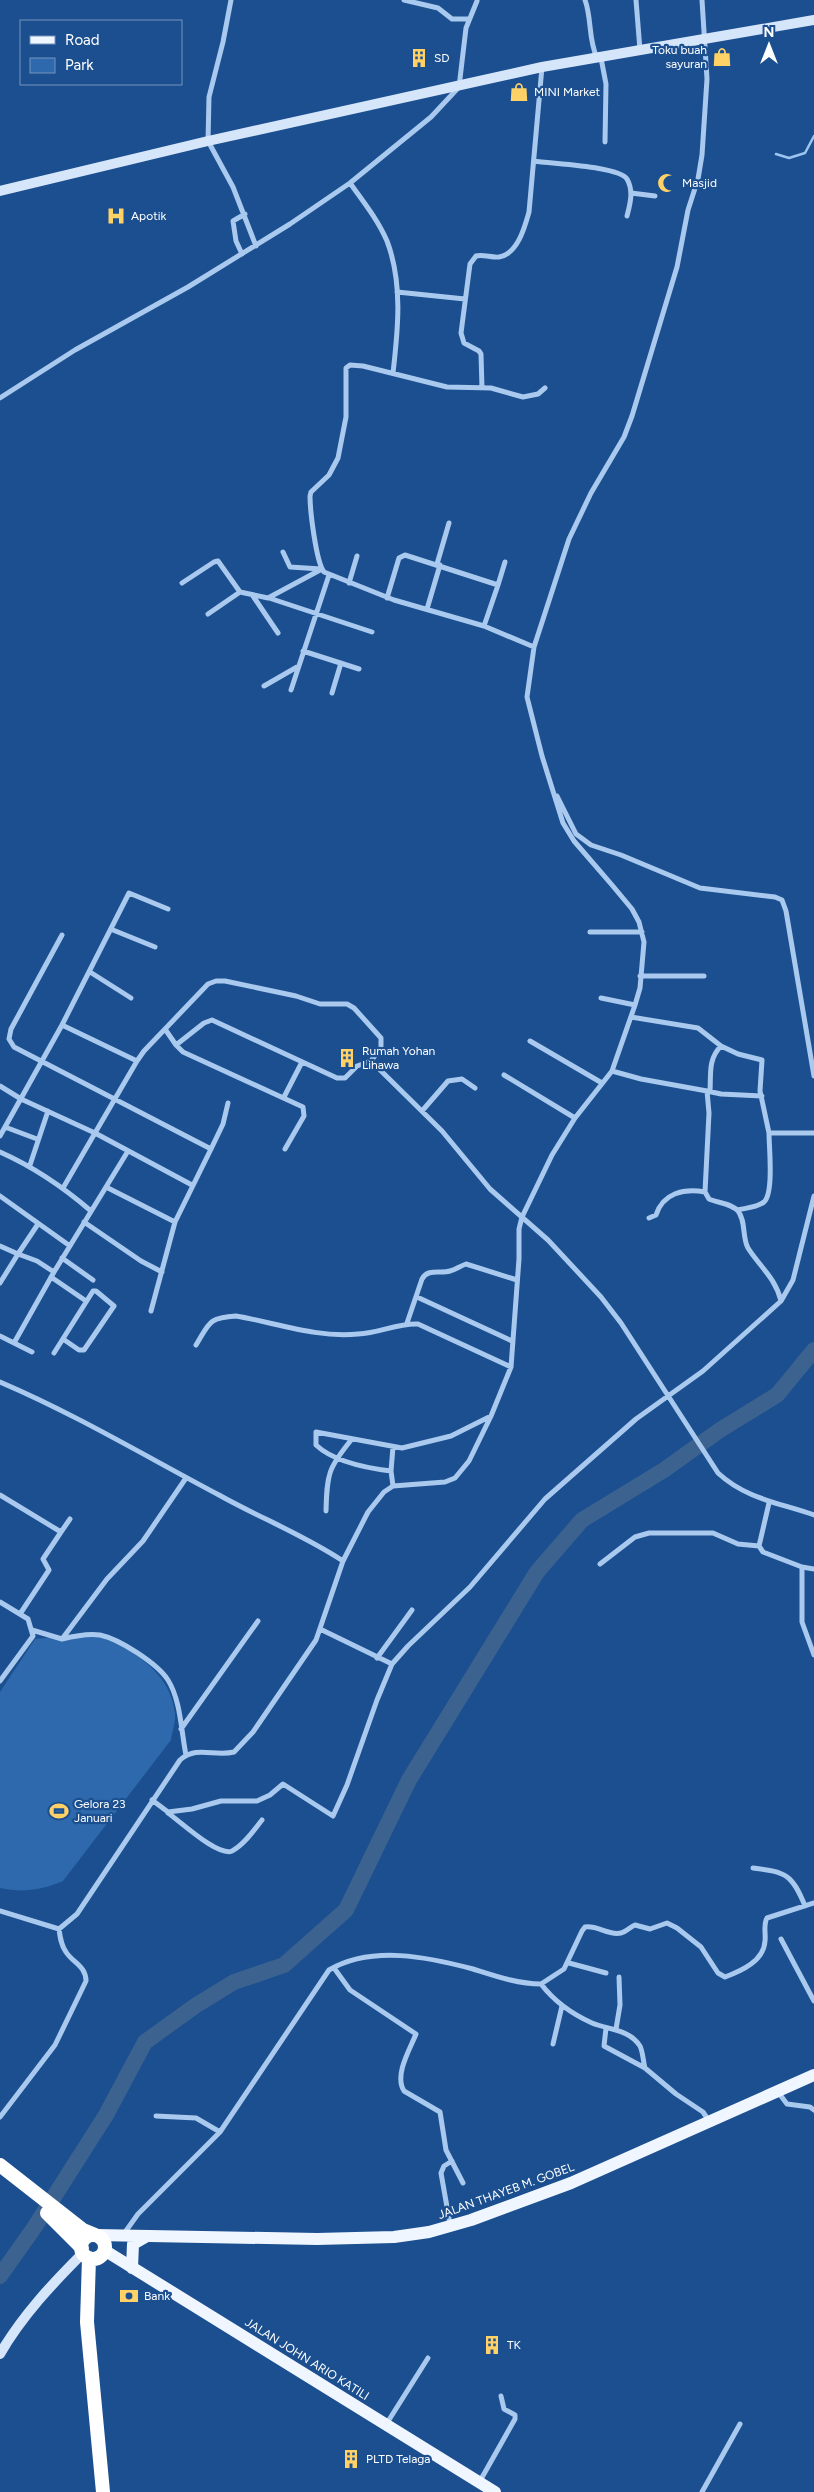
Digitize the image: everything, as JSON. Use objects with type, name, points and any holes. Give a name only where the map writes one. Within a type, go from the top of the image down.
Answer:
[{"type":"highway","points":[[0,2165],[32,2196],[57,2216],[100,2241]]},
{"type":"highway","points":[[0,2176],[32,2196]]},
{"type":"highway","points":[[57,2216],[85,2253],[100,2257],[100,2241]]},
{"type":"highway","points":[[100,2241],[84,2239],[87,2322],[103,2492]]},
{"type":"main road","name":"JALAN THAYEB M. GOBEL","points":[[100,2241],[123,2235],[317,2238],[394,2237],[429,2232],[451,2226],[571,2183],[814,2075]]},
{"type":"main road","points":[[132,2268],[131,2248],[136,2241],[147,2236]]},
{"type":"main road","name":"JALAN JOHN ARIO KATILI","points":[[100,2241],[132,2268],[496,2492]]},
{"type":"street","points":[[231,0],[209,97],[208,141],[234,187],[256,246]]},
{"type":"street","points":[[404,0],[438,8],[452,19],[468,19]]},
{"type":"street","points":[[585,0],[589,12],[591,40],[599,58],[606,84],[605,142]]},
{"type":"street","points":[[636,0],[640,51]]},
{"type":"street","points":[[59,1929],[77,1914],[152,1800],[186,1755],[196,1751],[226,1754],[234,1752],[244,1743],[308,1653],[320,1629],[343,1561],[368,1512],[384,1492],[393,1486],[445,1482],[455,1478],[469,1461],[491,1416],[511,1367],[519,1229],[522,1217],[536,1184],[575,1118],[612,1071],[636,1005],[644,942],[642,932],[632,909],[574,841],[564,823],[527,697],[534,646],[548,598],[569,539],[591,493],[624,436],[664,314],[702,155],[707,79],[702,0]]},
{"type":"street","points":[[0,398],[75,350],[256,246],[350,183],[431,117],[459,87],[468,19],[477,1]]},
{"type":"street","points":[[0,190],[208,141],[459,87],[542,67],[814,20]]},
{"type":"street","points":[[482,388],[479,350],[468,346],[462,340],[465,299],[472,258],[478,255],[498,257],[507,254],[516,245],[524,228],[529,212],[542,67]]},
{"type":"street","points":[[534,161],[607,168],[626,178],[631,193],[627,216]]},
{"type":"street","points":[[350,183],[372,214],[386,241],[394,267],[397,292],[397,329],[393,374]]},
{"type":"street","points":[[631,193],[655,196]]},
{"type":"street","points":[[242,254],[236,241],[234,221],[245,214]]},
{"type":"street","points":[[397,292],[465,299]]},
{"type":"street","points":[[534,646],[484,626],[387,598],[329,575],[322,569],[316,545],[310,496],[314,489],[329,475],[338,458],[346,417],[346,368],[354,364],[447,387],[482,388],[523,398],[538,394],[545,388]]},
{"type":"street","points":[[427,609],[449,523]]},
{"type":"street","points":[[282,552],[290,567],[322,569]]},
{"type":"street","points":[[349,583],[357,556]]},
{"type":"street","points":[[387,598],[401,556],[438,565],[498,585]]},
{"type":"street","points":[[182,583],[218,561],[240,592],[269,598],[372,632]]},
{"type":"street","points":[[484,626],[506,562]]},
{"type":"street","points":[[269,598],[322,569]]},
{"type":"street","points":[[291,690],[329,575]]},
{"type":"street","points":[[208,614],[240,592]]},
{"type":"street","points":[[252,596],[278,633]]},
{"type":"street","points":[[303,651],[358,669]]},
{"type":"street","points":[[332,693],[341,663]]},
{"type":"street","points":[[264,686],[298,667]]},
{"type":"street","points":[[554,792],[576,834],[591,845],[621,855],[700,888],[776,897],[782,900],[786,911],[814,1076]]},
{"type":"street","points":[[0,1135],[113,930],[129,893],[168,909]]},
{"type":"street","points":[[113,930],[155,947]]},
{"type":"street","points":[[590,932],[642,932]]},
{"type":"street","points":[[62,935],[10,1034],[10,1043],[14,1047],[211,1149]]},
{"type":"street","points":[[90,972],[131,998]]},
{"type":"street","points":[[640,976],[704,976]]},
{"type":"street","points":[[63,1188],[144,1050],[208,984],[216,981],[226,981],[296,996],[320,1004],[347,1004],[354,1008],[381,1038],[381,1047],[371,1061],[358,1066],[341,1079],[212,1020],[204,1023],[176,1045]]},
{"type":"street","points":[[601,998],[636,1005]]},
{"type":"street","points":[[631,1017],[698,1028],[721,1046],[738,1054],[762,1060],[760,1082],[769,1133],[770,1173],[767,1197],[763,1203],[737,1210]]},
{"type":"street","points":[[62,1025],[137,1062]]},
{"type":"street","points":[[165,1029],[183,1052],[301,1105],[304,1116],[285,1148]]},
{"type":"street","points":[[530,1041],[602,1083]]},
{"type":"street","points":[[721,1046],[714,1053],[711,1060],[708,1092],[709,1113],[705,1192],[709,1199],[729,1205],[737,1210],[742,1221],[748,1247],[774,1282],[781,1301]]},
{"type":"street","points":[[371,1061],[422,1111],[490,1189],[548,1240],[601,1297],[620,1322],[718,1474],[732,1486],[769,1502],[814,1515]]},
{"type":"street","points":[[284,1097],[302,1062]]},
{"type":"street","points":[[612,1071],[641,1079],[708,1092],[762,1096]]},
{"type":"street","points":[[504,1075],[575,1118]]},
{"type":"street","points":[[422,1111],[448,1081],[462,1079],[475,1088]]},
{"type":"street","points":[[0,1086],[95,1133],[192,1185]]},
{"type":"street","points":[[151,1311],[176,1222],[192,1185],[223,1124],[228,1103]]},
{"type":"street","points":[[30,1165],[48,1110]]},
{"type":"street","points":[[5,1127],[37,1139]]},
{"type":"street","points":[[769,1133],[814,1133]]},
{"type":"street","points":[[14,1343],[52,1274],[128,1151]]},
{"type":"street","points":[[0,1152],[30,1165],[63,1188],[91,1211]]},
{"type":"street","points":[[106,1187],[176,1222]]},
{"type":"street","points":[[649,1218],[656,1214],[668,1197],[687,1190],[705,1192]]},
{"type":"street","points":[[0,1196],[70,1246]]},
{"type":"street","points":[[168,1812],[192,1809],[221,1801],[257,1801],[270,1795],[283,1784],[333,1816],[348,1785],[374,1708],[392,1664],[408,1646],[470,1587],[546,1499],[602,1447],[668,1395],[704,1371],[781,1301],[792,1280],[814,1196]]},
{"type":"street","points":[[84,1222],[141,1261],[162,1272]]},
{"type":"street","points":[[0,1282],[38,1224]]},
{"type":"street","points":[[0,1246],[37,1261],[86,1301]]},
{"type":"street","points":[[62,1258],[93,1280]]},
{"type":"street","points":[[406,1323],[425,1274],[448,1272],[466,1264],[517,1280]]},
{"type":"street","points":[[54,1353],[93,1292],[96,1291],[112,1304],[114,1309],[84,1350],[78,1350],[63,1339]]},
{"type":"street","points":[[417,1297],[512,1341]]},
{"type":"street","points":[[196,1345],[210,1322],[222,1317],[236,1316],[327,1334],[387,1331],[406,1323],[418,1324],[511,1367]]},
{"type":"street","points":[[0,1336],[32,1352]]},
{"type":"street","points":[[0,1382],[78,1420],[306,1539],[343,1561]]},
{"type":"street","points":[[390,1471],[371,1469],[324,1453],[316,1445],[316,1432],[402,1448],[451,1436],[491,1416]]},
{"type":"street","points":[[326,1511],[325,1489],[328,1473],[337,1457],[352,1439]]},
{"type":"street","points":[[393,1447],[390,1471],[393,1486]]},
{"type":"street","points":[[62,1639],[107,1579],[143,1541],[186,1478]]},
{"type":"street","points":[[0,1496],[61,1532]]},
{"type":"street","points":[[769,1502],[760,1546],[763,1552],[802,1567],[814,1569]]},
{"type":"street","points":[[20,1614],[49,1570],[43,1559],[70,1519]]},
{"type":"street","points":[[600,1564],[635,1537],[649,1532],[713,1533],[738,1544],[760,1546]]},
{"type":"street","points":[[802,1567],[802,1622],[814,1656]]},
{"type":"street","points":[[0,1602],[28,1619],[33,1636],[0,1682]]},
{"type":"street","points":[[377,1658],[412,1610]]},
{"type":"street","points":[[181,1729],[258,1621]]},
{"type":"street","points":[[320,1629],[392,1664]]},
{"type":"street","points":[[32,1630],[62,1639],[79,1635],[101,1635],[127,1647],[155,1665],[168,1680],[178,1709],[186,1755]]},
{"type":"street","points":[[152,1800],[213,1847],[224,1852],[233,1850],[240,1845],[262,1820]]},
{"type":"street","points":[[753,1868],[775,1870],[793,1880],[805,1906]]},
{"type":"street","points":[[123,2235],[138,2214],[220,2132],[297,2022],[322,1980],[334,1968],[374,1956],[396,1955],[470,1968],[528,1984],[541,1984],[557,1975],[569,1963],[576,1942],[585,1926],[594,1926],[620,1933],[632,1926],[650,1929],[667,1923],[677,1928],[701,1947],[718,1973],[725,1977],[754,1962],[760,1956],[765,1942],[766,1919],[814,1903]]},
{"type":"street","points":[[0,1911],[59,1929]]},
{"type":"street","points":[[0,2117],[55,2045],[86,1981],[85,1972],[65,1952],[59,1929]]},
{"type":"street","points":[[781,1939],[814,2001]]},
{"type":"street","points":[[569,1963],[606,1973]]},
{"type":"street","points":[[334,1968],[344,1984],[363,2001],[416,2034],[400,2077],[401,2086],[404,2091],[440,2112],[446,2150],[464,2183]]},
{"type":"street","points":[[616,2029],[620,2005],[619,1977]]},
{"type":"street","points":[[541,1984],[562,2006],[593,2023],[606,2028],[616,2029],[636,2041],[641,2047],[645,2068]]},
{"type":"street","points":[[553,2044],[562,2006]]},
{"type":"street","points":[[606,2028],[604,2046],[645,2068],[676,2094],[704,2112],[710,2122]]},
{"type":"street","points":[[778,2091],[787,2104],[810,2107],[814,2110]]},
{"type":"street","points":[[156,2116],[196,2118],[220,2132]]},
{"type":"street","points":[[451,2226],[441,2173],[444,2166],[452,2161]]},
{"type":"street","points":[[0,2354],[40,2299],[85,2253]]},
{"type":"street","points":[[386,2424],[428,2358]]},
{"type":"street","points":[[479,2481],[515,2419],[514,2415],[504,2409],[501,2396]]},
{"type":"street","points":[[703,2492],[740,2424]]},
{"type":"green space","name":"Gelora 23 Januari","points":[[93,1633],[120,1645],[146,1662],[165,1684],[172,1698],[175,1713],[171,1740],[63,1881],[48,1887],[32,1890],[0,1888],[0,1692],[35,1639]]},
{"type":"waterway","points":[[776,154],[789,158],[805,153],[814,136]]},
{"type":"waterway","points":[[0,2276],[34,2228],[106,2115],[145,2042],[195,2006],[234,1982],[284,1965],[346,1910],[409,1780],[537,1572],[582,1520],[664,1470],[720,1430],[777,1395],[814,1350]]},
{"type":"place","name":"Toku buah sayuran","points":[[722,57]]},
{"type":"place","name":"SD","points":[[419,58]]},
{"type":"place","name":"MINI Market","points":[[519,92]]},
{"type":"place","name":"Masjid","points":[[667,183]]},
{"type":"place","name":"Apotik","points":[[116,216]]},
{"type":"place","name":"Rumah Yohan Lihawa","points":[[347,1058]]},
{"type":"place","name":"Gelora 23 Januari","points":[[59,1811]]},
{"type":"place","name":"Bank","points":[[129,2296]]},
{"type":"place","name":"TK","points":[[492,2345]]},
{"type":"place","name":"PLTD Telaga","points":[[351,2459]]}]
